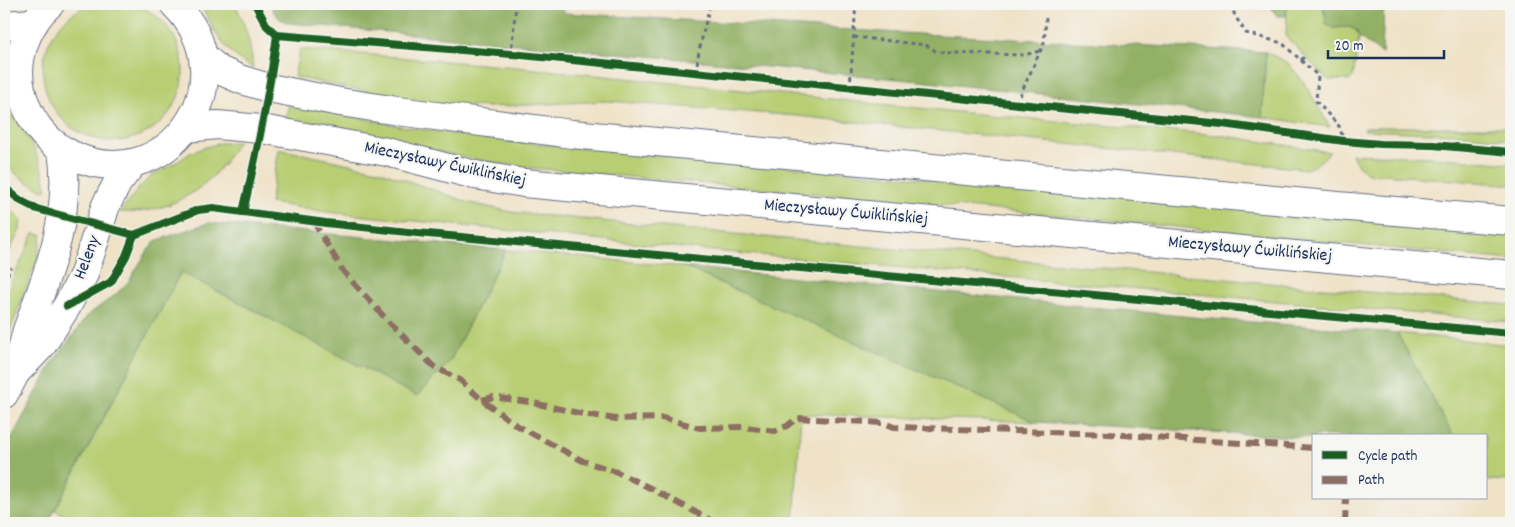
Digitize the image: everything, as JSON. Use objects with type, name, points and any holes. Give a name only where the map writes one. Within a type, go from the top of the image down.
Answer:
[{"type":"street","points":[[42,13],[26,37],[22,52],[20,84],[14,94],[30,114],[38,128],[62,150],[78,158],[96,163],[133,163],[148,158],[175,140],[186,128],[200,102],[204,87],[204,57],[200,41],[184,13],[174,4]]},
{"type":"street","points":[[4,25],[42,13]]},
{"type":"street","points":[[204,57],[219,70],[242,80],[269,88],[340,102],[498,125],[572,134],[1328,206],[1511,221]]},
{"type":"street","name":"Mieczysławy Ćwiklińskiej","points":[[186,128],[217,125],[262,129],[386,152],[475,176],[524,183],[1511,275]]},
{"type":"street","name":"Heleny","points":[[10,383],[49,268],[62,216],[65,170],[62,150]]},
{"type":"street","name":"Heleny","points":[[10,383],[42,345],[84,274],[106,205],[118,182],[133,163]]},
{"type":"path","points":[[512,54],[516,4]]},
{"type":"path","points":[[801,4],[856,6],[850,87]]},
{"type":"path","points":[[1231,4],[1235,16],[1246,33],[1282,43],[1318,76],[1316,101],[1339,126],[1344,141]]},
{"type":"path","points":[[696,72],[710,5]]},
{"type":"path","points":[[1019,104],[1021,93],[1044,43],[1046,18]]},
{"type":"path","points":[[854,37],[926,45],[937,52],[1024,55],[1040,51]]},
{"type":"path","points":[[1301,60],[1305,56]]},
{"type":"green space","points":[[113,1],[127,2],[140,6],[162,22],[178,44],[182,57],[182,85],[178,98],[162,120],[140,136],[127,140],[113,141],[99,140],[86,136],[64,120],[48,98],[44,85],[43,71],[44,57],[48,44],[64,22],[86,6],[99,2]]},
{"type":"green space","points":[[198,4],[235,4],[247,35],[253,68],[227,48]]},
{"type":"green space","points":[[270,4],[562,4],[564,13],[1266,52],[1262,117],[909,80],[290,23],[277,16]]},
{"type":"green space","points":[[1269,4],[1287,4],[1286,16],[1277,16]]},
{"type":"green space","points":[[1287,4],[1324,4],[1323,11],[1333,28],[1350,27],[1357,31],[1359,37],[1353,77],[1350,80],[1328,80],[1286,37]]},
{"type":"green space","points":[[1324,4],[1384,4],[1382,54],[1359,37],[1357,31],[1350,27],[1333,28],[1326,24]]},
{"type":"green space","points":[[300,49],[516,67],[988,115],[1218,135],[1330,152],[1316,165],[1306,169],[797,116],[608,101],[488,107],[452,105],[414,101],[294,77]]},
{"type":"green space","points":[[1266,52],[1288,63],[1303,81],[1330,127],[1262,117]]},
{"type":"green space","points":[[289,103],[394,125],[488,139],[1511,232],[1511,260],[1075,217],[532,168],[479,160],[286,121]]},
{"type":"green space","points":[[4,110],[21,126],[33,146],[42,169],[47,191],[23,179],[4,161]]},
{"type":"green space","points":[[1365,127],[1511,127],[1511,140],[1453,134],[1364,130]]},
{"type":"green space","points":[[238,142],[223,165],[200,188],[162,207],[134,212],[120,212],[152,175],[190,153],[203,148],[220,143]]},
{"type":"green space","points":[[279,149],[378,170],[470,203],[511,212],[806,241],[1511,305],[1511,322],[702,250],[327,212],[270,203]]},
{"type":"green space","points":[[1352,154],[1434,157],[1511,164],[1511,185],[1378,175],[1368,173],[1360,167]]},
{"type":"green space","points":[[4,204],[21,219],[20,230],[4,263]]},
{"type":"green space","points":[[208,223],[506,250],[450,361],[417,396],[181,272],[48,523],[4,523],[4,452],[53,362],[88,315],[115,295],[129,281],[155,241]]},
{"type":"green space","points":[[34,233],[42,235],[37,259],[4,348],[4,298]]},
{"type":"green space","points":[[506,250],[684,267],[1036,422],[801,414],[794,523],[80,523],[55,510],[181,272],[417,396],[450,361]]},
{"type":"green space","points":[[684,267],[1212,319],[1397,333],[1452,434],[1312,434],[1312,438],[1036,422]]},
{"type":"green space","points":[[1397,333],[1511,345],[1511,481],[1488,480],[1488,434],[1452,434]]},
{"type":"marked path","points":[[313,221],[343,271],[386,319],[433,366],[460,380],[482,400],[516,425],[583,461],[617,472],[716,523]]},
{"type":"marked path","points":[[482,400],[493,397],[529,402],[616,419],[662,418],[700,428],[745,427],[775,431],[787,426],[797,418],[884,423],[894,427],[1109,434],[1312,448]]},
{"type":"marked path","points":[[1345,523],[1346,500]]},
{"type":"cycle path","points":[[255,4],[267,26],[277,35],[511,54],[1222,124],[1344,141],[1433,145],[1511,152]]},
{"type":"cycle path","points":[[243,212],[262,124],[277,35]]},
{"type":"cycle path","points":[[4,187],[21,201],[37,209],[134,235],[198,210],[213,208],[417,233],[1511,333]]},
{"type":"cycle path","points":[[67,306],[111,282],[126,256],[134,235]]}]
